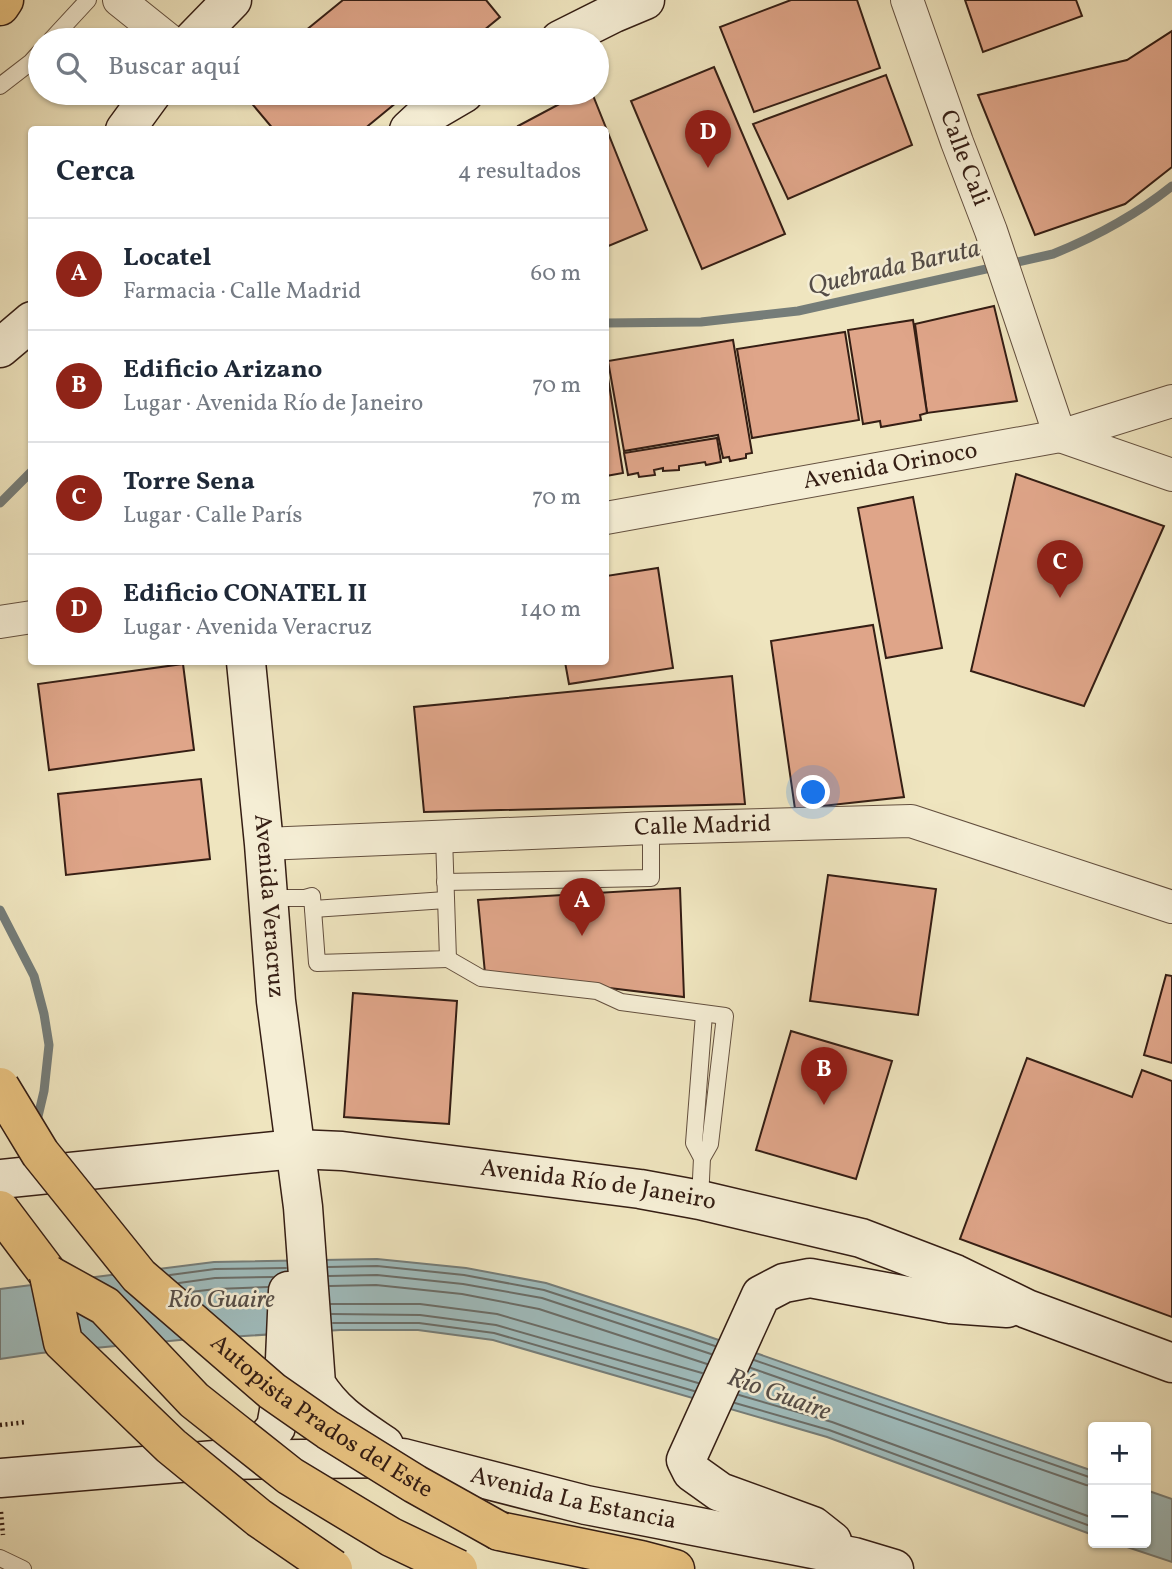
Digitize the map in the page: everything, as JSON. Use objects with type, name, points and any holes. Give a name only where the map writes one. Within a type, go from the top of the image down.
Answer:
[{"type":"highway","points":[[0,6],[4,0]]},
{"type":"highway","name":"Autopista Prados del Este","points":[[0,1087],[40,1153],[139,1276],[272,1391],[328,1430],[415,1483],[566,1569]]},
{"type":"highway","points":[[0,1210],[48,1275],[63,1342],[171,1446],[259,1518],[333,1569]]},
{"type":"highway","points":[[48,1275],[106,1306],[194,1400],[290,1476],[391,1536],[458,1569]]},
{"type":"highway","points":[[499,1531],[675,1569]]},
{"type":"street","points":[[119,0],[154,28]]},
{"type":"street","points":[[205,28],[232,0]]},
{"type":"street","points":[[584,28],[645,0]]},
{"type":"street","name":"Calle Cali","points":[[907,0],[991,231],[1060,436]]},
{"type":"street","points":[[128,126],[143,105]]},
{"type":"street","points":[[413,126],[444,105]]},
{"type":"street","points":[[0,348],[28,324]]},
{"type":"street","name":"Avenida Orinoco","points":[[609,517],[1060,436],[1172,401]]},
{"type":"street","points":[[1060,436],[1172,475]]},
{"type":"street","name":"Avenida Veracruz","points":[[246,665],[276,1001],[295,1149]]},
{"type":"street","name":"Calle Madrid","points":[[264,845],[651,828],[911,821],[1172,907]]},
{"type":"street","points":[[215,1460],[262,1444],[276,1427],[300,1383],[303,1207],[295,1149]]},
{"type":"street","points":[[295,1149],[300,1383]]},
{"type":"street","name":"Avenida Río de Janeiro","points":[[0,1179],[295,1149],[342,1151],[640,1189],[700,1200],[861,1238],[955,1274],[1027,1309],[1172,1363]]},
{"type":"street","points":[[853,1558],[813,1526],[720,1492],[692,1472],[686,1460],[761,1296],[785,1283],[810,1278],[951,1304],[1027,1309]]},
{"type":"street","points":[[300,1383],[327,1401],[343,1417],[403,1458]]},
{"type":"street","name":"Avenida La Estancia","points":[[0,1478],[215,1460],[403,1458],[586,1504],[853,1558],[894,1569]]},
{"type":"lane","points":[[62,28],[88,0]]},
{"type":"lane","points":[[0,86],[28,64]]},
{"type":"lane","points":[[445,883],[651,878],[651,828]]},
{"type":"lane","points":[[444,837],[448,959]]},
{"type":"lane","points":[[268,898],[312,896],[317,962],[448,959],[481,978],[597,991],[621,1002],[725,1016],[710,1144],[702,1158],[700,1200]]},
{"type":"lane","points":[[313,909],[446,900]]},
{"type":"lane","points":[[0,1558],[23,1569]]},
{"type":"path","points":[[0,1425],[27,1422]]},
{"type":"path","points":[[0,1504],[4,1540]]},
{"type":"water","name":"Río Guaire","points":[[377,1259],[466,1268],[546,1283],[690,1330],[1088,1469],[1088,1533],[827,1437],[493,1340],[418,1330],[340,1330],[180,1340],[0,1359],[0,1289],[214,1262]]},
{"type":"water","points":[[1151,1492],[1172,1499],[1172,1562],[1130,1548],[1151,1548]]},
{"type":"building","points":[[343,0],[486,0],[500,17],[487,28],[309,28]]},
{"type":"building","points":[[791,0],[857,0],[880,68],[754,112],[720,27]]},
{"type":"building","points":[[965,0],[1076,0],[1082,16],[983,52]]},
{"type":"building","points":[[1172,31],[1172,167],[1125,204],[1035,235],[978,95],[1127,60]]},
{"type":"building","points":[[714,67],[785,234],[702,269],[631,101]]},
{"type":"building","points":[[886,75],[912,145],[788,199],[753,124]]},
{"type":"building","points":[[253,105],[393,105],[368,126],[271,126]]},
{"type":"building","points":[[557,105],[597,105],[605,126],[518,126]]},
{"type":"building","points":[[609,135],[647,230],[609,246]]},
{"type":"building","points":[[994,306],[1017,401],[927,413],[915,324]]},
{"type":"building","points":[[913,320],[927,413],[920,415],[921,420],[881,427],[880,421],[863,424],[848,330]]},
{"type":"building","points":[[845,332],[859,420],[752,438],[737,349]]},
{"type":"building","points":[[733,340],[752,453],[746,454],[746,458],[730,461],[729,457],[723,458],[718,435],[624,451],[609,361]]},
{"type":"building","points":[[609,384],[623,473],[609,475]]},
{"type":"building","points":[[717,438],[721,462],[679,466],[679,470],[663,471],[663,468],[654,470],[655,475],[628,475],[624,453]]},
{"type":"building","points":[[1016,474],[1164,526],[1084,706],[971,671]]},
{"type":"building","points":[[913,497],[942,648],[886,658],[858,508]]},
{"type":"building","points":[[658,568],[673,668],[569,684],[566,665],[609,665],[609,576]]},
{"type":"building","points":[[873,625],[904,797],[795,809],[771,641]]},
{"type":"building","points":[[183,665],[194,750],[49,770],[38,684]]},
{"type":"building","points":[[732,676],[745,804],[424,812],[414,707]]},
{"type":"building","points":[[201,779],[210,859],[66,875],[58,794]]},
{"type":"building","points":[[828,875],[936,889],[918,1015],[810,1001]]},
{"type":"building","points":[[680,888],[684,997],[485,973],[478,900]]},
{"type":"building","points":[[1166,975],[1172,976],[1172,1063],[1144,1055]]},
{"type":"building","points":[[353,993],[457,1001],[449,1124],[344,1117]]},
{"type":"building","points":[[791,1031],[892,1061],[856,1179],[756,1150]]},
{"type":"building","points":[[1027,1058],[1132,1097],[1142,1070],[1172,1081],[1172,1317],[960,1239]]},
{"type":"waterway","name":"Quebrada Baruta","points":[[609,323],[701,322],[798,311],[1053,254],[1115,224],[1172,186]]},
{"type":"waterway","name":"Quebrada Baruta","points":[[0,503],[28,475]]},
{"type":"waterway","name":"Quebrada Baruta","points":[[0,910],[34,976],[44,1014],[49,1045],[44,1091],[36,1125]]},
{"type":"place","name":"Edificio CONATEL II","points":[[708,168]]},
{"type":"place","name":"Torre Sena","points":[[1060,598]]},
{"type":"place","name":"Locatel","points":[[582,936]]},
{"type":"place","name":"Edificio Arizano","points":[[824,1105]]}]
